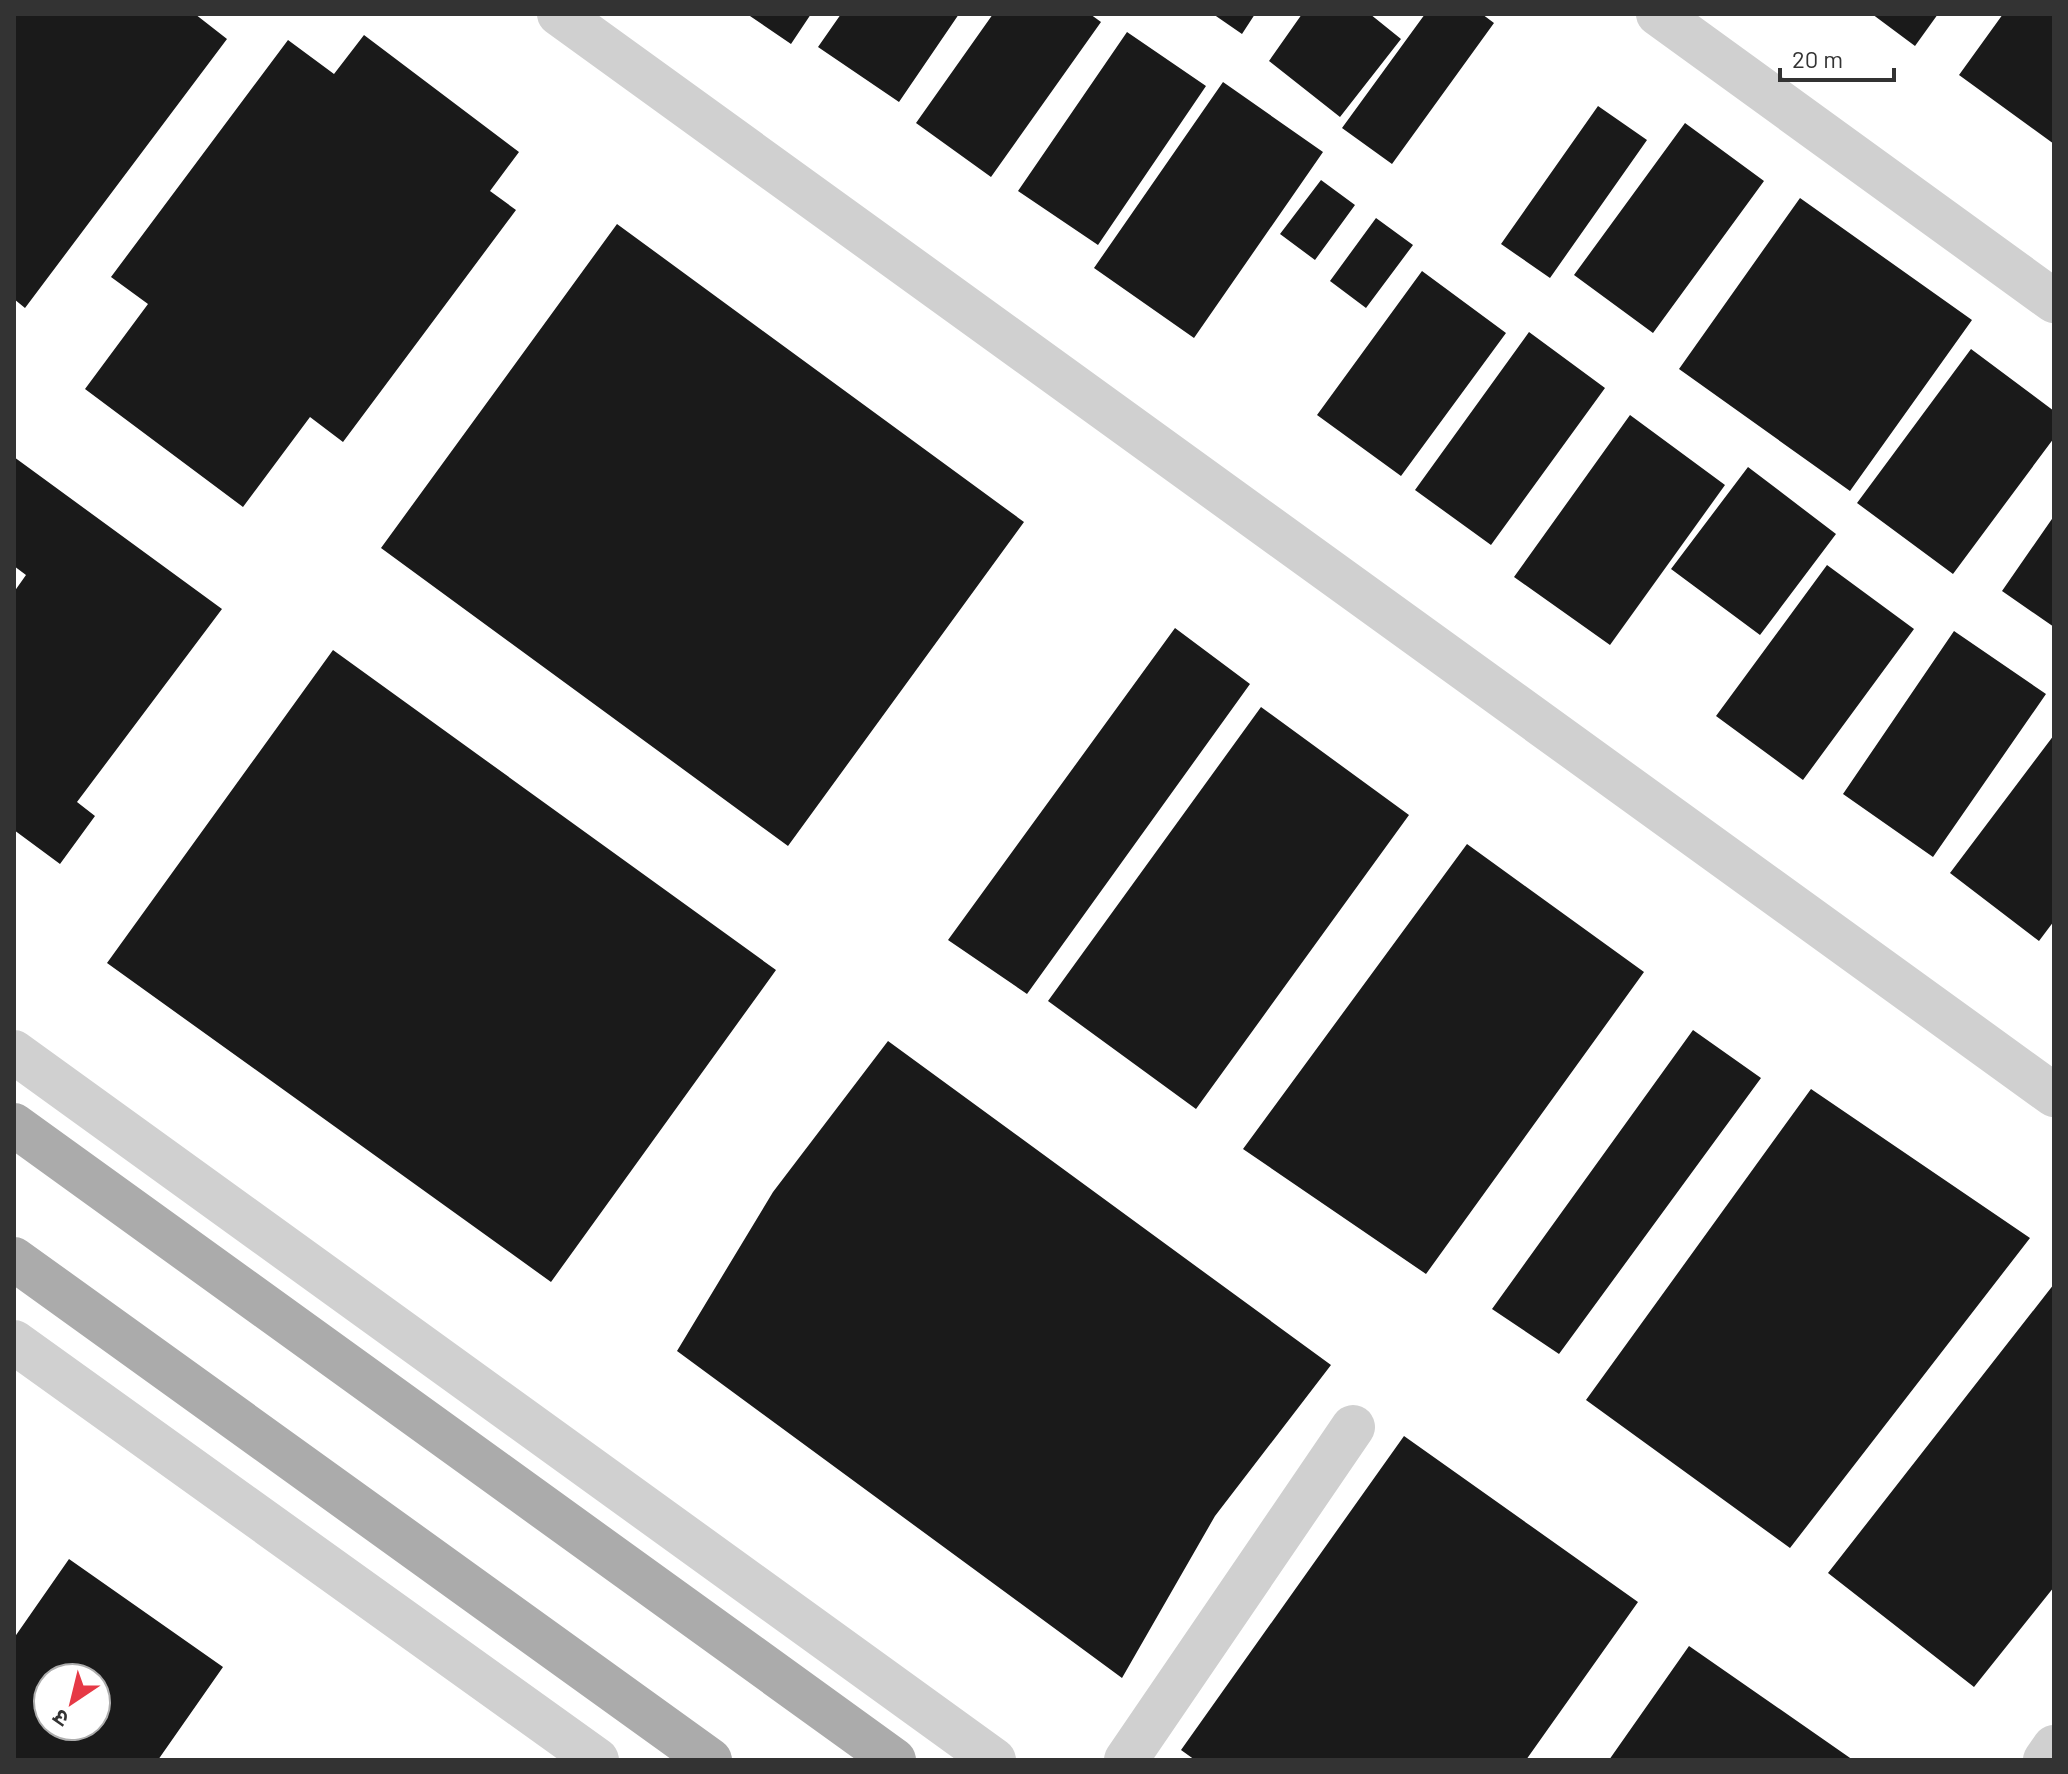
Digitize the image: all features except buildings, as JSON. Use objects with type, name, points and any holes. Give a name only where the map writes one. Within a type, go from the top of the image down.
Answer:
[{"type":"main road","points":[[14,1125],[894,1760]]},
{"type":"main road","points":[[14,1259],[710,1760]]},
{"type":"street","points":[[559,14],[2054,1095]]},
{"type":"street","points":[[1658,14],[2054,301]]},
{"type":"street","points":[[14,1052],[994,1760]]},
{"type":"street","points":[[14,1342],[597,1760]]},
{"type":"street","points":[[1126,1760],[1353,1427]]},
{"type":"street","points":[[2045,1760],[2054,1747]]}]
